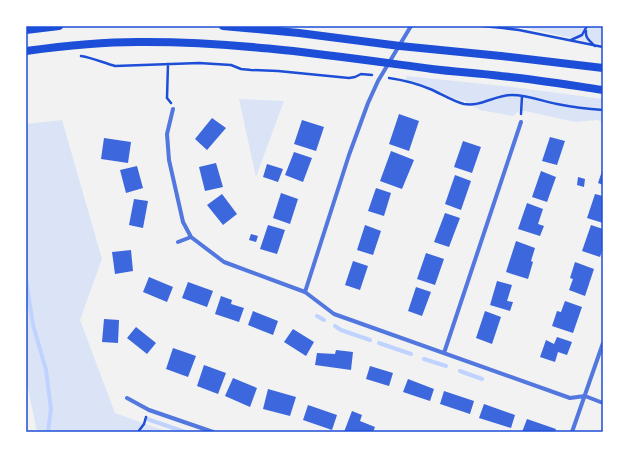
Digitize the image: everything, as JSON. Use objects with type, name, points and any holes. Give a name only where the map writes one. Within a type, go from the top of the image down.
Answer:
[{"type":"main road","points":[[26,30],[59,26]]},
{"type":"main road","points":[[223,26],[299,33],[400,46],[603,68]]},
{"type":"main road","points":[[26,51],[62,46],[137,42],[170,42],[256,47],[438,70],[502,76],[603,90]]},
{"type":"street","points":[[305,292],[358,128],[378,81],[411,26]]},
{"type":"street","points":[[173,109],[167,134],[169,160],[183,222],[191,237],[224,262],[305,292],[334,314],[570,398],[584,396],[603,403]]},
{"type":"street","points":[[444,353],[521,122]]},
{"type":"street","points":[[178,242],[191,237]]},
{"type":"street","points":[[572,432],[603,343]]},
{"type":"street","points":[[127,398],[149,410],[212,432]]},
{"type":"path","points":[[482,26],[503,28],[603,47]]},
{"type":"path","points":[[571,40],[582,35],[586,27]]},
{"type":"path","points":[[586,27],[585,35],[595,46]]},
{"type":"path","points":[[77,55],[115,66],[199,63],[230,66],[241,69],[349,78],[361,74]]},
{"type":"path","points":[[168,64],[167,98],[173,109]]},
{"type":"path","points":[[392,78],[429,89],[466,104],[485,102],[503,96],[514,95],[558,104],[603,110]]},
{"type":"path","points":[[521,122],[522,96]]},
{"type":"path","points":[[138,432],[144,424],[146,417]]},
{"type":"shaded area","points":[[512,26],[603,26],[603,45],[535,30]]},
{"type":"shaded area","points":[[407,76],[513,87],[603,99],[603,122],[597,120],[575,122],[525,111],[519,111],[513,116],[480,110],[464,101],[452,98],[426,86],[405,80]]},
{"type":"shaded area","points":[[239,99],[284,101],[256,177]]},
{"type":"shaded area","points":[[62,120],[102,259],[80,320],[115,413],[168,432],[37,432],[26,379],[26,124]]},
{"type":"building","points":[[399,114],[419,121],[409,151],[389,144]]},
{"type":"building","points":[[212,118],[226,128],[207,150],[195,139]]},
{"type":"building","points":[[302,120],[324,127],[316,151],[294,144]]},
{"type":"building","points":[[550,137],[565,141],[557,165],[542,161]]},
{"type":"building","points":[[104,138],[131,142],[128,163],[101,159]]},
{"type":"building","points":[[463,141],[481,147],[472,173],[454,167]]},
{"type":"building","points":[[391,151],[414,160],[402,189],[380,181]]},
{"type":"building","points":[[294,152],[312,158],[303,182],[285,175]]},
{"type":"building","points":[[216,163],[223,187],[205,191],[199,167]]},
{"type":"building","points":[[267,164],[283,169],[278,182],[263,177]]},
{"type":"building","points":[[137,166],[143,188],[126,193],[120,170]]},
{"type":"building","points":[[603,168],[603,185],[598,183]]},
{"type":"building","points":[[541,171],[556,177],[547,202],[532,197]]},
{"type":"building","points":[[455,175],[471,181],[461,210],[445,204]]},
{"type":"building","points":[[578,177],[585,179],[584,187],[577,185]]},
{"type":"building","points":[[376,188],[391,193],[384,216],[368,211]]},
{"type":"building","points":[[281,193],[298,199],[290,224],[273,218]]},
{"type":"building","points":[[222,194],[237,214],[223,225],[207,205]]},
{"type":"building","points":[[595,194],[603,196],[603,223],[587,218]]},
{"type":"building","points":[[134,199],[148,201],[143,228],[129,225]]},
{"type":"building","points":[[527,203],[543,209],[538,224],[544,226],[540,236],[518,229]]},
{"type":"building","points":[[445,213],[460,218],[449,247],[434,242]]},
{"type":"building","points":[[268,225],[285,230],[277,254],[260,249]]},
{"type":"building","points":[[365,225],[381,231],[373,255],[357,250]]},
{"type":"building","points":[[591,225],[603,229],[603,248],[600,257],[582,251]]},
{"type":"building","points":[[251,234],[258,236],[256,242],[249,240]]},
{"type":"building","points":[[516,241],[535,248],[528,279],[506,272]]},
{"type":"building","points":[[131,250],[133,271],[115,274],[112,252]]},
{"type":"building","points":[[426,253],[444,259],[435,285],[417,279]]},
{"type":"building","points":[[353,261],[368,266],[360,290],[345,285]]},
{"type":"building","points":[[575,262],[594,269],[585,296],[569,290],[573,279],[570,278]]},
{"type":"building","points":[[149,277],[173,287],[167,302],[143,292]]},
{"type":"building","points":[[497,281],[512,285],[507,301],[513,302],[510,311],[490,305]]},
{"type":"building","points":[[188,282],[213,291],[207,307],[182,298]]},
{"type":"building","points":[[416,287],[431,292],[422,316],[408,311]]},
{"type":"building","points":[[221,296],[232,300],[231,304],[244,308],[239,322],[215,314]]},
{"type":"building","points":[[565,301],[582,307],[573,333],[552,326],[557,311],[561,312]]},
{"type":"building","points":[[253,311],[278,321],[273,335],[248,325]]},
{"type":"building","points":[[485,311],[501,317],[492,344],[476,338]]},
{"type":"building","points":[[104,319],[119,320],[118,343],[102,342]]},
{"type":"building","points":[[136,327],[156,343],[147,354],[127,338]]},
{"type":"building","points":[[293,329],[314,342],[306,356],[284,342]]},
{"type":"building","points":[[557,337],[572,342],[567,355],[558,352],[555,362],[540,357],[546,340],[554,344]]},
{"type":"building","points":[[173,348],[196,356],[188,377],[166,369]]},
{"type":"building","points":[[336,350],[353,352],[351,370],[315,365],[317,353],[335,354]]},
{"type":"building","points":[[204,365],[226,373],[218,394],[197,386]]},
{"type":"building","points":[[370,366],[393,373],[389,386],[366,379]]},
{"type":"building","points":[[233,378],[257,388],[250,407],[225,396]]},
{"type":"building","points":[[408,379],[434,389],[430,401],[403,392]]},
{"type":"building","points":[[268,389],[296,397],[290,416],[263,409]]},
{"type":"building","points":[[444,391],[474,401],[470,414],[440,404]]},
{"type":"building","points":[[484,404],[515,415],[511,428],[479,418]]},
{"type":"building","points":[[308,405],[337,415],[332,430],[303,420]]},
{"type":"building","points":[[352,411],[362,415],[360,421],[375,427],[373,432],[344,432]]},
{"type":"building","points":[[527,419],[556,429],[555,432],[522,432]]},
{"type":"waterway","points":[[26,279],[33,325],[46,370],[51,409],[48,432]]},
{"type":"waterway","points":[[317,316],[324,320]]},
{"type":"waterway","points":[[335,326],[341,330],[370,340]]},
{"type":"waterway","points":[[379,343],[411,354]]},
{"type":"waterway","points":[[424,359],[446,366]]},
{"type":"waterway","points":[[460,371],[482,379]]},
{"type":"waterway","points":[[147,419],[185,432]]}]
